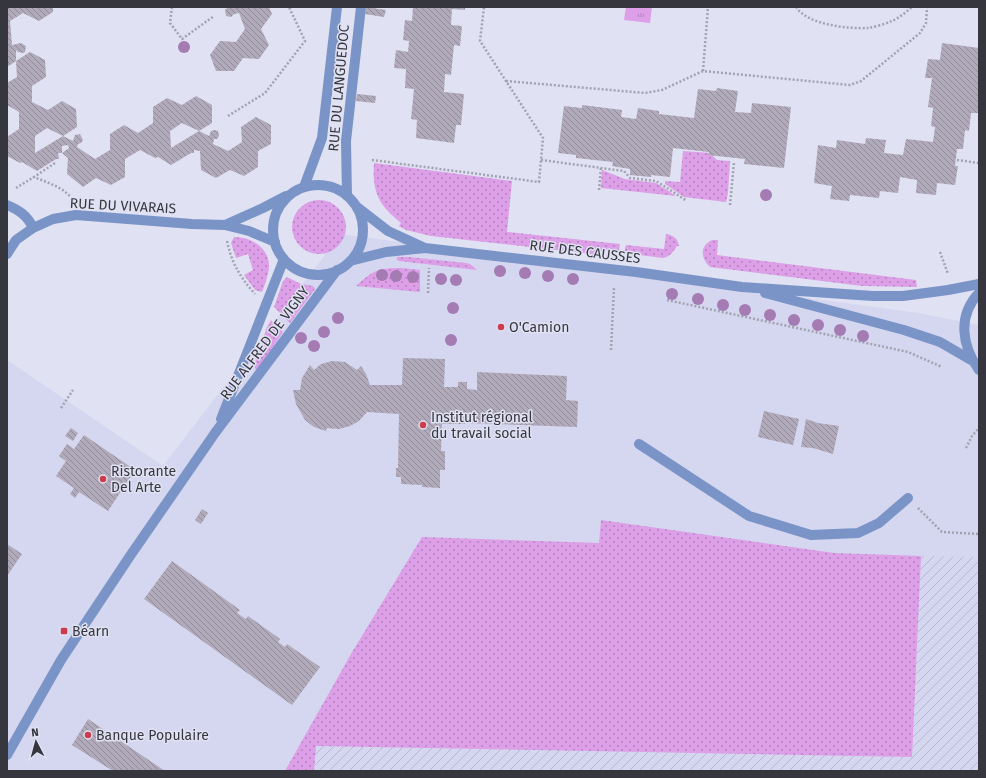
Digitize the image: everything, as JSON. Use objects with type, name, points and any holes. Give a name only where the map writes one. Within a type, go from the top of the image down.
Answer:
[{"type":"street","name":"RUE DU LANGUEDOC","points":[[304,187],[322,138],[337,7]]},
{"type":"street","name":"RUE DU LANGUEDOC","points":[[347,196],[346,140],[361,7]]},
{"type":"street","points":[[319,185],[334,188],[347,196],[356,207],[362,220],[362,235],[358,249],[350,261],[337,270],[323,274],[309,274],[295,268],[284,259],[278,251],[273,228],[276,214],[282,202],[292,193],[304,187],[319,185]]},
{"type":"street","name":"RUE DU VIVARAIS","points":[[224,225],[263,208],[292,193]]},
{"type":"street","points":[[7,205],[18,210],[30,220],[33,228]]},
{"type":"street","name":"RUE DES CAUSSES","points":[[356,207],[388,231],[425,248]]},
{"type":"street","name":"RUE DU VIVARAIS","points":[[7,254],[16,240],[33,228],[54,219],[76,215],[224,225],[249,231],[275,242]]},
{"type":"street","name":"RUE DES CAUSSES","points":[[350,261],[386,252],[425,248],[636,272],[742,287],[873,296],[903,296],[979,284]]},
{"type":"street","name":"RUE ALFRED DE VIGNY","points":[[215,433],[284,259]]},
{"type":"street","name":"RUE ALFRED DE VIGNY","points":[[7,755],[61,660],[130,556],[215,433],[337,270]]},
{"type":"street","name":"RUE DES CAUSSES","points":[[742,287],[904,330],[940,342],[971,360]]},
{"type":"street","points":[[979,293],[974,298],[968,310],[964,335],[966,348],[971,360],[979,370]]},
{"type":"street","points":[[639,444],[749,516],[811,535],[858,533],[879,523],[908,498]]},
{"type":"path","points":[[172,7],[170,23],[182,39],[214,16]]},
{"type":"path","points":[[228,116],[265,93],[305,41],[289,7]]},
{"type":"path","points":[[372,160],[539,182],[543,138],[480,41],[484,7]]},
{"type":"path","points":[[703,71],[708,7]]},
{"type":"path","points":[[796,7],[801,14],[813,19],[841,27],[869,28],[894,21],[912,7]]},
{"type":"path","points":[[506,81],[645,93],[662,90],[703,71],[850,85],[860,81],[920,33],[926,23],[927,7]]},
{"type":"path","points":[[541,160],[624,171],[630,178],[656,181],[687,201]]},
{"type":"path","points":[[957,160],[979,162]]},
{"type":"path","points":[[730,206],[734,162]]},
{"type":"path","points":[[16,188],[55,163]]},
{"type":"path","points":[[598,190],[601,168]]},
{"type":"path","points":[[34,177],[69,194],[75,203],[76,215]]},
{"type":"path","points":[[227,241],[233,264],[243,282],[258,298]]},
{"type":"path","points":[[940,252],[946,268]]},
{"type":"path","points":[[428,293],[429,268]]},
{"type":"path","points":[[611,350],[614,287]]},
{"type":"path","points":[[667,300],[908,352],[942,367]]},
{"type":"path","points":[[61,408],[73,390]]},
{"type":"path","points":[[966,448],[972,436],[979,428]]},
{"type":"path","points":[[908,498],[942,532],[979,534]]},
{"type":"shaded area","points":[[341,234],[918,313],[979,325],[979,771],[7,771],[7,360],[163,466]]},
{"type":"shaded area","points":[[921,556],[979,557],[979,771],[314,771],[315,746],[912,756]]},
{"type":"green space","points":[[626,7],[652,7],[650,23],[624,20]]},
{"type":"green space","points":[[683,151],[710,153],[717,160],[730,161],[726,202],[684,197],[665,184],[665,181],[680,182]]},
{"type":"green space","points":[[374,163],[512,181],[507,232],[620,244],[619,251],[602,249],[601,255],[431,236],[406,230],[399,226],[401,223],[387,210],[378,198],[374,182]]},
{"type":"green space","points":[[602,170],[625,179],[656,183],[676,196],[601,188]]},
{"type":"green space","points":[[319,200],[329,202],[338,208],[344,217],[346,227],[344,237],[338,246],[329,252],[319,254],[309,252],[300,246],[294,237],[292,227],[294,217],[300,208],[309,202]]},
{"type":"green space","points":[[666,234],[675,237],[679,246],[677,246],[672,254],[666,257],[663,258],[624,253],[626,245],[664,249]]},
{"type":"green space","points":[[234,237],[247,239],[259,245],[263,249],[269,261],[269,268],[262,292],[255,290],[244,275],[253,270],[248,254],[236,258],[231,243]]},
{"type":"green space","points":[[712,240],[718,240],[717,255],[916,280],[917,287],[862,286],[710,267],[703,257],[703,249]]},
{"type":"green space","points":[[397,257],[466,263],[470,264],[477,270],[399,261],[397,260]]},
{"type":"green space","points":[[402,268],[420,270],[420,292],[356,286],[367,276],[382,269]]},
{"type":"green space","points":[[287,277],[301,284],[313,286],[315,289],[290,323],[274,307],[283,281]]},
{"type":"green space","points":[[271,320],[283,332],[256,370],[254,366],[267,327]]},
{"type":"green space","points":[[601,520],[834,553],[921,556],[912,757],[316,746],[314,771],[285,771],[351,654],[422,537],[599,543]]},
{"type":"building","points":[[7,7],[53,7],[53,12],[39,21],[23,13],[10,21],[12,45],[21,43],[26,46],[25,52],[23,53],[16,50],[16,61],[7,67]]},
{"type":"building","points":[[228,7],[269,7],[272,14],[261,29],[269,45],[259,59],[243,58],[234,71],[216,71],[210,55],[220,41],[236,42],[245,29],[239,13],[234,14],[231,17],[226,16],[225,10]]},
{"type":"building","points":[[366,7],[386,10],[384,17],[365,14]]},
{"type":"building","points":[[413,7],[465,7],[465,10],[452,9],[451,25],[462,26],[460,46],[454,45],[451,75],[445,74],[444,92],[464,94],[461,125],[456,125],[454,143],[416,138],[417,120],[411,119],[414,89],[405,88],[406,69],[394,68],[396,50],[408,52],[409,41],[403,40],[405,20],[412,21]]},
{"type":"building","points":[[942,43],[979,48],[979,113],[971,113],[969,131],[965,130],[963,149],[957,149],[955,166],[958,166],[955,185],[937,183],[936,195],[916,193],[917,180],[900,177],[898,193],[880,191],[879,198],[850,195],[849,201],[830,199],[832,186],[814,183],[818,145],[836,148],[837,140],[865,144],[866,138],[886,140],[884,153],[903,155],[906,139],[933,142],[935,127],[931,126],[933,108],[928,107],[932,78],[925,78],[928,59],[940,60]]},
{"type":"building","points":[[30,52],[45,60],[46,77],[32,86],[32,102],[48,110],[62,101],[76,109],[77,127],[63,136],[73,141],[75,135],[80,134],[83,140],[77,147],[95,159],[110,150],[110,134],[124,125],[138,133],[153,123],[153,107],[167,98],[182,105],[196,96],[212,105],[212,123],[199,131],[209,136],[211,131],[218,131],[219,136],[217,139],[214,139],[213,144],[228,151],[242,142],[241,127],[256,117],[271,125],[271,144],[258,151],[258,167],[244,176],[230,170],[216,178],[201,170],[200,151],[194,150],[194,153],[191,153],[171,165],[158,157],[155,158],[140,150],[125,159],[125,177],[111,185],[96,178],[83,187],[67,174],[68,158],[62,153],[58,153],[59,159],[56,159],[37,171],[22,162],[20,163],[7,156],[7,137],[19,129],[19,112],[7,105],[7,83],[17,77],[16,61]],"holes":[[[182,123],[199,131],[171,148],[170,131]],[[47,128],[63,136],[35,153],[35,136]],[[68,145],[69,148],[62,153],[62,146]]]},
{"type":"building","points":[[717,88],[738,91],[735,112],[751,113],[752,103],[791,107],[784,168],[744,164],[745,159],[708,155],[709,152],[673,148],[670,177],[651,175],[651,177],[630,175],[630,169],[612,166],[613,162],[576,158],[576,155],[558,153],[564,106],[582,108],[582,105],[622,110],[621,117],[636,119],[638,108],[659,111],[659,114],[694,118],[698,89],[716,91]]},
{"type":"building","points":[[357,94],[376,96],[375,103],[356,101]]},
{"type":"building","points":[[403,358],[445,359],[444,387],[458,387],[458,382],[467,382],[467,389],[477,390],[477,372],[567,376],[566,400],[578,401],[577,427],[465,423],[442,424],[441,451],[445,451],[445,470],[440,470],[440,488],[401,484],[401,477],[396,477],[396,468],[398,468],[399,414],[367,412],[359,421],[350,426],[339,429],[327,428],[326,431],[314,427],[305,420],[296,404],[293,390],[300,390],[302,378],[310,365],[314,370],[321,364],[332,361],[345,362],[357,370],[361,366],[370,385],[402,385]]},
{"type":"building","points":[[764,411],[799,419],[793,445],[758,437]]},
{"type":"building","points":[[806,419],[818,423],[839,426],[833,454],[813,448],[801,447]]},
{"type":"building","points":[[71,428],[78,433],[73,441],[65,436]]},
{"type":"building","points":[[84,435],[135,470],[108,511],[79,492],[75,498],[70,494],[74,488],[56,476],[66,461],[59,456],[67,444],[74,449]]},
{"type":"building","points":[[202,509],[208,513],[201,524],[195,520]]},
{"type":"building","points":[[7,544],[22,554],[7,576]]},
{"type":"building","points":[[172,561],[240,610],[237,613],[246,619],[248,616],[280,639],[278,642],[285,647],[287,644],[320,667],[292,705],[144,599]]},
{"type":"building","points":[[88,719],[165,771],[113,771],[72,745]]},
{"type":"place","name":"O'Camion","points":[[501,327]]},
{"type":"place","name":"Institut régional du travail social","points":[[423,425]]},
{"type":"place","name":"Ristorante Del Arte","points":[[103,479]]},
{"type":"place","name":"Béarn","points":[[64,631]]},
{"type":"place","name":"Banque Populaire","points":[[88,735]]}]
